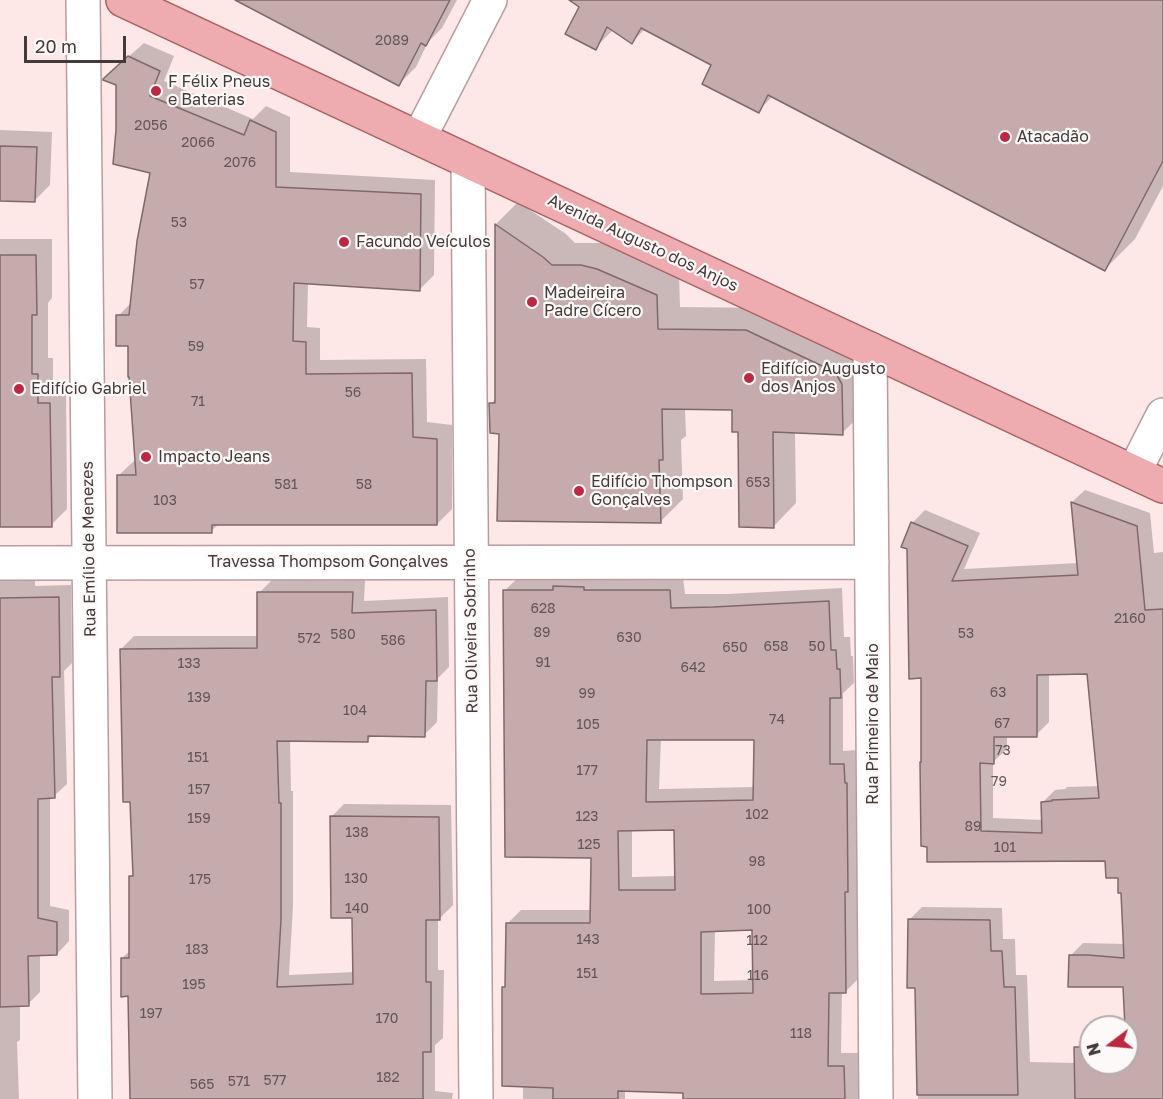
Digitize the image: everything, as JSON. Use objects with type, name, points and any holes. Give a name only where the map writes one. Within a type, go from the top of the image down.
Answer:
[{"type":"main road","name":"Avenida Augusto dos Anjos","points":[[123,0],[1163,486]]},
{"type":"street","name":"Rua Emílio de Menezes","points":[[83,0],[94,1099]]},
{"type":"street","points":[[418,138],[490,0]]},
{"type":"street","name":"Rua Oliveira Sobrinho","points":[[468,162],[476,1099]]},
{"type":"street","name":"Rua Primeiro de Maio","points":[[870,349],[876,1099]]},
{"type":"street","points":[[1134,472],[1163,416]]},
{"type":"street","name":"Travessa Thompsom Gonçalves","points":[[0,562],[872,562]]},
{"type":"building","points":[[235,0],[450,0],[426,46],[421,43],[399,86]]},
{"type":"building","name":"Atacadão","points":[[569,0],[1163,0],[1163,161],[1105,271],[768,95],[759,113],[702,84],[711,65],[641,28],[632,44],[607,27],[596,50],[565,34],[579,7]]},
{"type":"building","points":[[128,56],[160,71],[150,96],[244,135],[250,120],[276,132],[276,187],[421,194],[420,291],[294,283],[293,341],[306,342],[306,374],[412,373],[413,437],[437,439],[437,525],[212,525],[212,533],[117,533],[117,475],[136,475],[128,377],[128,346],[116,346],[116,315],[129,315],[137,241],[150,173],[113,164],[116,85],[103,79]]},
{"type":"building","points":[[0,146],[37,147],[35,202],[0,201]]},
{"type":"building","points":[[495,224],[552,265],[581,265],[597,269],[657,295],[658,329],[746,330],[835,372],[842,384],[843,435],[773,432],[774,528],[739,527],[738,432],[732,432],[732,410],[662,409],[663,460],[659,460],[661,523],[497,521],[499,434],[490,433],[489,403],[495,403]]},
{"type":"building","points":[[0,255],[36,255],[37,315],[32,315],[32,374],[38,374],[38,403],[50,403],[52,527],[0,527]]},
{"type":"building","points":[[1071,502],[1137,526],[1145,610],[1163,609],[1163,1099],[1075,1099],[1074,1047],[1079,1047],[1079,1075],[1139,1075],[1139,1015],[1124,1015],[1123,987],[1068,987],[1069,955],[1124,958],[1121,893],[1118,893],[1118,878],[1106,878],[1105,861],[927,862],[927,847],[921,846],[921,678],[909,679],[907,549],[901,547],[911,522],[968,546],[952,581],[1078,575]],"holes":[[[1087,674],[1099,798],[1041,802],[1042,833],[981,831],[980,763],[994,764],[994,737],[1037,737],[1037,675]]]},
{"type":"building","points":[[553,586],[584,587],[584,590],[670,590],[671,608],[829,601],[831,650],[836,650],[837,669],[840,669],[841,698],[830,698],[830,764],[844,764],[845,783],[847,783],[848,892],[845,892],[846,993],[829,993],[828,1066],[844,1066],[845,1099],[683,1099],[683,1093],[618,1091],[618,1099],[553,1099],[553,1088],[502,1086],[502,987],[505,987],[506,923],[590,923],[591,858],[505,857],[503,590],[553,590]],"holes":[[[647,740],[754,740],[753,800],[646,802]],[[674,830],[675,890],[619,890],[618,831]],[[752,930],[753,993],[701,994],[701,932]]]},
{"type":"building","points":[[257,592],[353,592],[352,613],[436,610],[437,681],[426,681],[425,737],[368,736],[368,742],[277,741],[279,803],[281,803],[281,920],[277,987],[353,984],[352,918],[331,918],[330,816],[439,817],[440,920],[426,920],[426,982],[431,982],[431,1052],[423,1052],[423,1099],[130,1099],[128,996],[121,997],[121,958],[129,958],[129,876],[133,876],[130,802],[123,802],[120,649],[257,648]]},
{"type":"building","points":[[59,597],[60,677],[52,677],[55,798],[38,799],[38,918],[57,922],[57,955],[28,956],[29,1006],[0,1007],[0,598]]},
{"type":"building","points":[[908,919],[990,920],[991,951],[1002,951],[1004,987],[1015,987],[1018,1095],[917,1095],[915,988],[907,988]]},
{"type":"place","name":"F Félix Pneus e Baterias","points":[[156,91]]},
{"type":"place","name":"Atacadão","points":[[1005,137]]},
{"type":"place","name":"Facundo Veículos","points":[[344,242]]},
{"type":"place","name":"Madeireira Padre Cícero","points":[[532,302]]},
{"type":"place","name":"Edifício Augusto dos Anjos","points":[[749,378]]},
{"type":"place","name":"Edifício Gabriel","points":[[19,389]]},
{"type":"place","name":"Impacto Jeans","points":[[146,457]]},
{"type":"place","name":"Edifício Thompson Gonçalves","points":[[579,491]]}]
